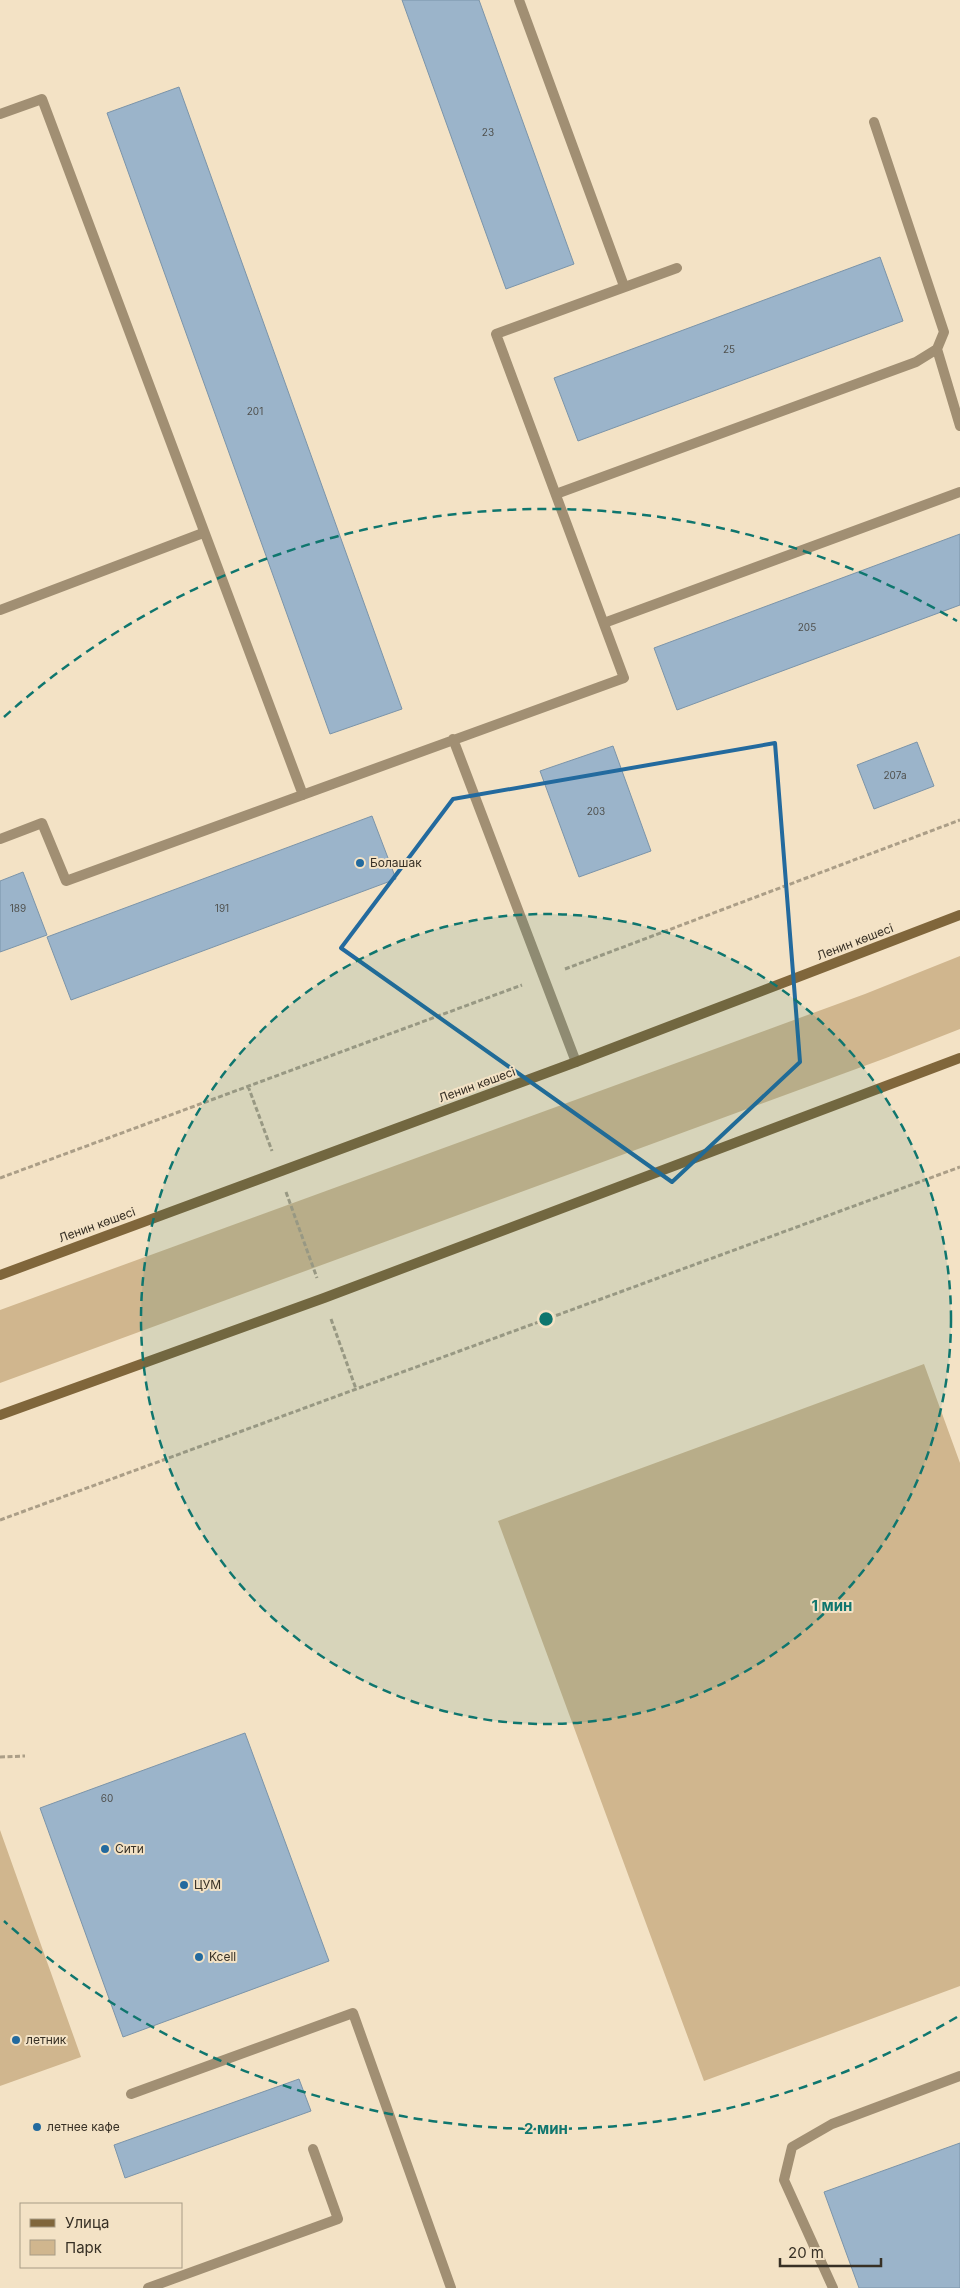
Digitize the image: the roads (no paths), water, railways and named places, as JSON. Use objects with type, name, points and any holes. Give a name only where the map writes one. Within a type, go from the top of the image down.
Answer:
[{"type":"main road","name":"Ленин көшесі","points":[[0,1274],[576,1062],[960,915]]},
{"type":"main road","points":[[0,1414],[324,1298],[960,1058]]},
{"type":"lane","points":[[519,0],[624,286]]},
{"type":"lane","points":[[0,114],[42,99],[203,533],[303,795]]},
{"type":"lane","points":[[556,494],[916,362],[937,349],[944,332],[874,122]]},
{"type":"lane","points":[[0,839],[42,823],[66,881],[624,678],[496,334],[676,268]]},
{"type":"lane","points":[[937,349],[960,426]]},
{"type":"lane","points":[[604,623],[960,492]]},
{"type":"lane","points":[[0,610],[203,533]]},
{"type":"lane","points":[[454,739],[576,1062]]},
{"type":"lane","points":[[131,2094],[353,2013],[451,2288]]},
{"type":"lane","points":[[833,2288],[784,2180],[792,2147],[832,2124],[960,2076]]},
{"type":"lane","points":[[148,2288],[338,2219],[313,2149]]},
{"type":"place","name":"Болашак","points":[[360,863]]},
{"type":"place","name":"Сити","points":[[105,1849]]},
{"type":"place","name":"ЦУМ","points":[[184,1885]]},
{"type":"place","name":"Kcell","points":[[199,1957]]},
{"type":"place","name":"летник","points":[[16,2040]]},
{"type":"place","name":"летнее кафе","points":[[37,2127]]}]
